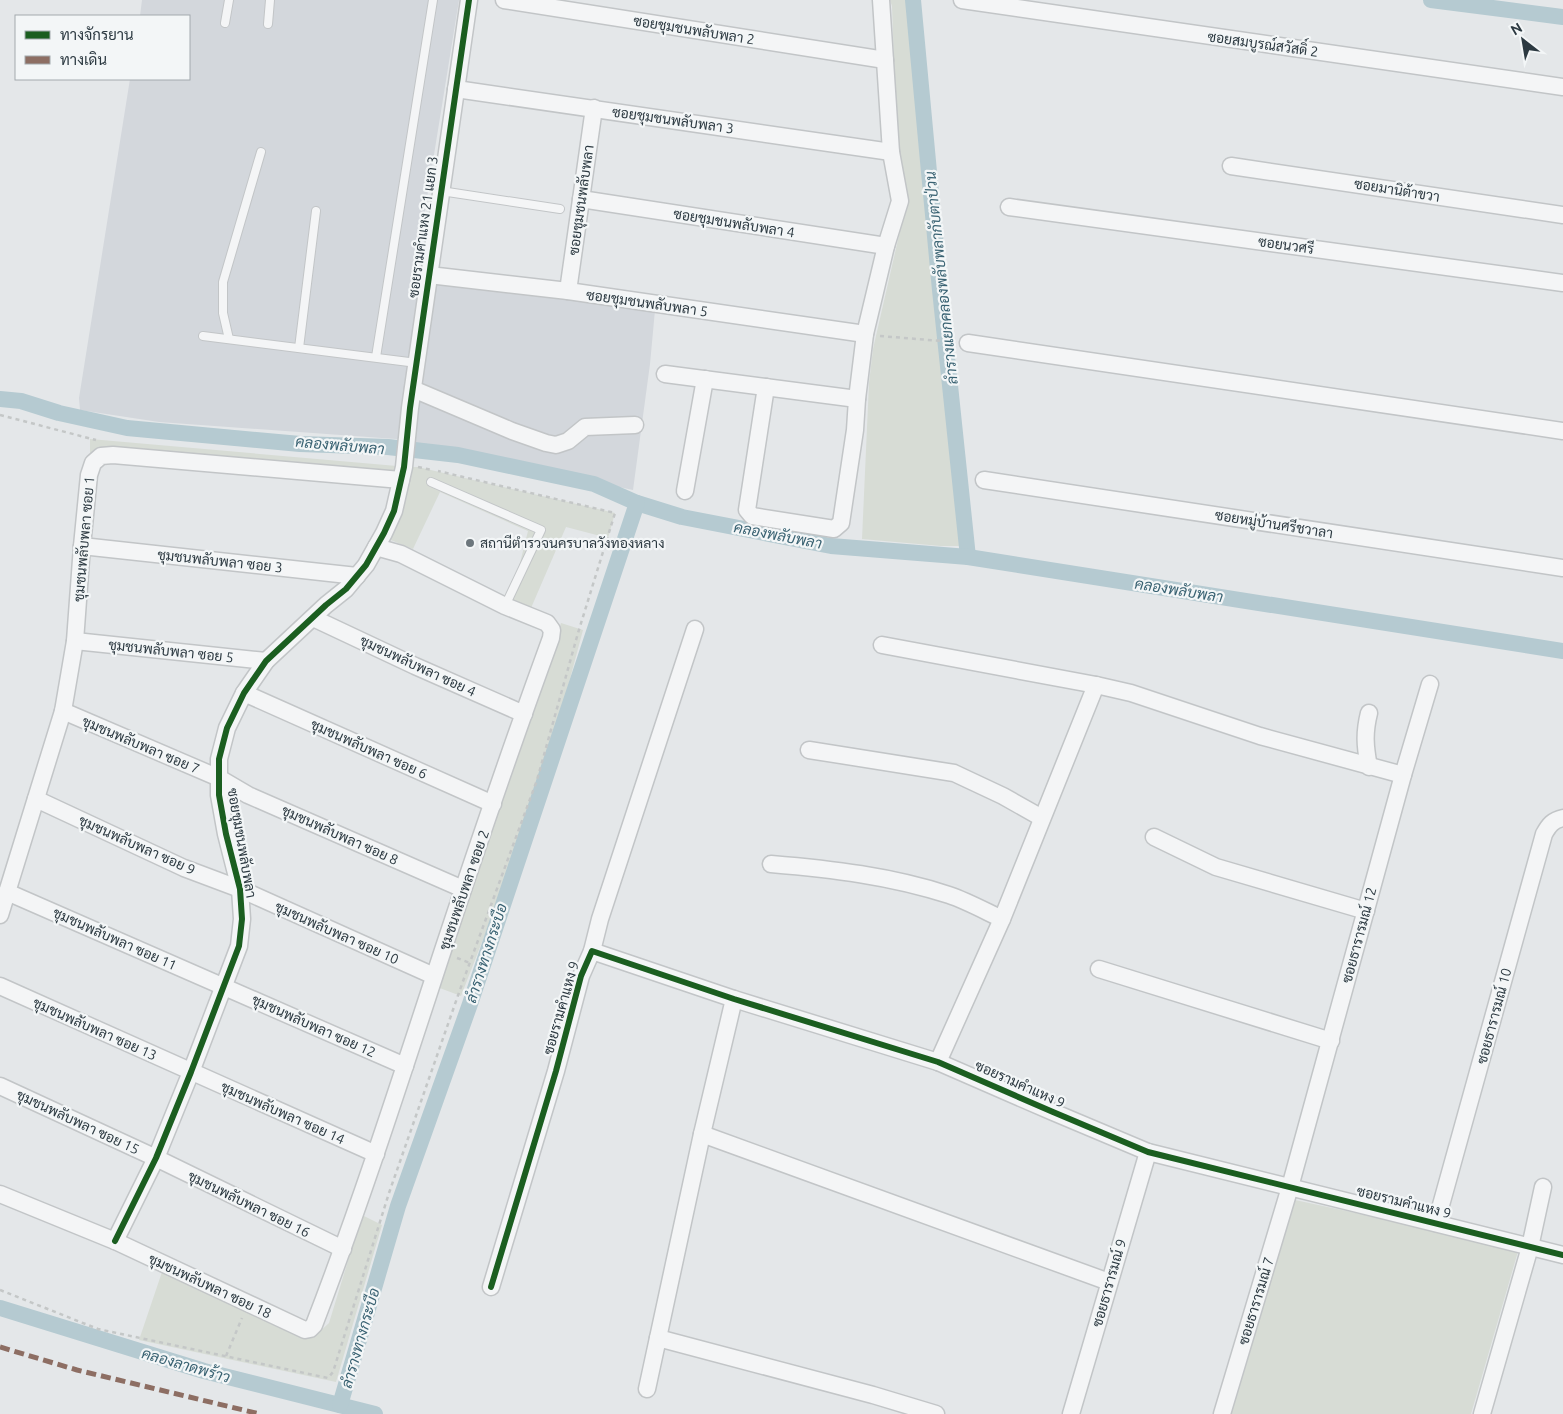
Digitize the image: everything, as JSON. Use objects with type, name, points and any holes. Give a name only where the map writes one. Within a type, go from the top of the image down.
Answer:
[{"type":"street","name":"ซอยรามคำแหง 21 แยก 3","points":[[406,457],[416,363],[469,0]]},
{"type":"street","name":"ซอยชุมชนพลับพลา 2","points":[[504,0],[885,60]]},
{"type":"street","points":[[766,387],[748,510],[752,516],[834,529],[841,523],[855,430],[865,334],[886,246],[900,201],[890,152],[881,0]]},
{"type":"street","name":"ซอยสมบูรณ์สวัสดิ์ 2","points":[[962,0],[1563,87]]},
{"type":"street","name":"ซอยชุมชนพลับพลา 3","points":[[456,89],[890,152]]},
{"type":"street","name":"ซอยชุมชนพลับพลา","points":[[568,291],[594,108]]},
{"type":"street","name":"ซอยมานิต้าขวา","points":[[1231,166],[1563,215]]},
{"type":"street","name":"ซอยชุมชนพลับพลา 4","points":[[581,199],[886,246]]},
{"type":"street","name":"ซอยนวศรี","points":[[1009,207],[1563,283]]},
{"type":"street","name":"ซอยชุมชนพลับพลา 5","points":[[429,275],[568,291],[865,334]]},
{"type":"street","points":[[968,343],[1563,431]]},
{"type":"street","points":[[665,374],[857,398]]},
{"type":"street","points":[[685,491],[705,379]]},
{"type":"street","points":[[413,389],[512,431],[556,445],[568,441],[585,428],[634,425]]},
{"type":"street","name":"ชุมชนพลับพลา ซอย 1","points":[[0,915],[63,712],[75,641],[89,475],[93,463],[101,456],[113,455],[400,480]]},
{"type":"street","name":"ซอยชุมชนพลับพลา","points":[[115,1241],[156,1158],[239,946],[242,919],[240,889],[226,834],[219,795],[219,759],[227,728],[244,693],[266,660],[346,589],[357,576],[376,547],[394,511],[406,457]]},
{"type":"street","name":"ซอยหมู่บ้านศรีชวาลา","points":[[984,480],[1563,568]]},
{"type":"street","name":"ชุมชนพลับพลา ซอย 3","points":[[82,546],[357,576]]},
{"type":"street","name":"ชุมชนพลับพลา ซอย 2","points":[[305,1330],[310,1329],[314,1325],[343,1249],[463,889],[551,638],[552,630],[548,622],[506,606],[401,554],[376,547]]},
{"type":"street","name":"ชุมชนพลับพลา ซอย 4","points":[[313,618],[524,714]]},
{"type":"street","points":[[592,951],[600,919],[695,630]]},
{"type":"street","name":"ชุมชนพลับพลา ซอย 5","points":[[75,641],[266,660]]},
{"type":"street","points":[[882,645],[1130,693],[1218,723],[1403,775]]},
{"type":"street","name":"ซอยธารารมณ์ 12","points":[[1290,1187],[1403,775],[1430,684]]},
{"type":"street","points":[[938,1062],[1002,918],[1096,685]]},
{"type":"street","name":"ชุมชนพลับพลา ซอย 6","points":[[244,693],[493,804]]},
{"type":"street","name":"ชุมชนพลับพลา ซอย 7","points":[[63,712],[219,778]]},
{"type":"street","points":[[1368,713],[1365,745],[1369,767]]},
{"type":"street","points":[[809,750],[954,774],[1003,796],[1042,818]]},
{"type":"street","name":"ชุมชนพลับพลา ซอย 8","points":[[219,778],[248,795],[463,889]]},
{"type":"street","name":"ชุมชนพลับพลา ซอย 9","points":[[36,799],[184,868],[240,889]]},
{"type":"street","name":"ซอยธารารมณ์ 10","points":[[1436,1223],[1544,834],[1550,824],[1563,818]]},
{"type":"street","points":[[1154,837],[1216,867],[1366,911]]},
{"type":"street","points":[[770,864],[821,868],[883,877],[951,895],[1002,918]]},
{"type":"street","name":"ชุมชนพลับพลา ซอย 10","points":[[240,889],[434,976]]},
{"type":"street","name":"ชุมชนพลับพลา ซอย 11","points":[[8,892],[223,986]]},
{"type":"street","name":"ซอยรามคำแหง 9","points":[[491,1287],[556,1070],[581,976],[592,951],[734,999],[938,1062],[1148,1152],[1563,1254]]},
{"type":"street","points":[[1099,969],[1331,1041]]},
{"type":"street","name":"ชุมชนพลับพลา ซอย 13","points":[[0,986],[191,1072]]},
{"type":"street","name":"ชุมชนพลับพลา ซอย 12","points":[[223,986],[405,1066]]},
{"type":"street","points":[[647,1389],[702,1134],[734,999]]},
{"type":"street","name":"ชุมชนพลับพลา ซอย 14","points":[[191,1072],[376,1154]]},
{"type":"street","name":"ชุมชนพลับพลา ซอย 15","points":[[0,1086],[156,1158]]},
{"type":"street","points":[[702,1134],[1109,1282]]},
{"type":"street","name":"ซอยธารารมณ์ 9","points":[[1071,1414],[1148,1152]]},
{"type":"street","name":"ชุมชนพลับพลา ซอย 16","points":[[156,1158],[343,1249]]},
{"type":"street","name":"ซอยธารารมณ์ 7","points":[[1222,1414],[1290,1187]]},
{"type":"street","points":[[1482,1414],[1530,1246],[1543,1188]]},
{"type":"street","name":"ชุมชนพลับพลา ซอย 18","points":[[0,1194],[115,1241],[305,1330]]},
{"type":"street","points":[[658,1338],[873,1395],[936,1414]]},
{"type":"lane","points":[[225,23],[229,0]]},
{"type":"lane","points":[[268,24],[270,0]]},
{"type":"lane","points":[[376,357],[433,0]]},
{"type":"lane","points":[[229,339],[223,313],[223,282],[261,152]]},
{"type":"lane","points":[[441,192],[560,209]]},
{"type":"lane","points":[[299,348],[316,211]]},
{"type":"lane","points":[[203,336],[416,363]]},
{"type":"lane","points":[[431,482],[541,530],[506,606]]},
{"type":"path","points":[[865,334],[968,343]]},
{"type":"path","points":[[226,1356],[248,1303]]},
{"type":"shaded area","points":[[142,0],[459,0],[416,266],[441,280],[655,310],[650,364],[633,490],[396,439],[159,422],[80,410],[79,398],[130,80],[190,80],[190,15],[140,15]]},
{"type":"shaded area","points":[[890,0],[906,0],[920,153],[962,546],[862,539],[869,383],[873,349],[900,231],[892,6]]},
{"type":"shaded area","points":[[90,439],[397,466],[396,477],[114,453],[90,455]]},
{"type":"shaded area","points":[[407,467],[418,467],[615,513],[608,538],[566,527],[531,608],[510,603],[528,531],[440,492],[413,549],[388,539]]},
{"type":"shaded area","points":[[561,623],[583,630],[555,735],[487,929],[461,996],[437,987],[462,920]]},
{"type":"shaded area","points":[[1295,1200],[1519,1248],[1471,1414],[1231,1414]]},
{"type":"shaded area","points":[[362,1215],[382,1225],[336,1382],[139,1340],[162,1272],[301,1334],[316,1335],[329,1323]]},
{"type":"waterway","name":"ลำรางแยกคลองพลับพลากับตาป่วน","points":[[913,0],[940,290],[968,557]]},
{"type":"waterway","points":[[1431,0],[1563,17]]},
{"type":"waterway","name":"คลองพลับพลา","points":[[0,399],[21,401],[59,413],[127,428],[300,444],[388,447],[458,455],[594,484],[637,503],[682,517],[831,546],[968,557],[1563,651]]},
{"type":"waterway","name":"ลำรางทางกระบือ","points":[[340,1405],[398,1206],[470,1004],[637,503]]},
{"type":"waterway","name":"คลองลาดพร้าว","points":[[0,1308],[204,1371],[375,1414]]},
{"type":"marked path","points":[[0,1347],[77,1370],[260,1414]]},
{"type":"cycle path","points":[[115,1241],[156,1158],[239,946],[242,919],[240,889],[226,834],[219,795],[219,759],[227,728],[244,693],[266,661],[346,589],[366,565],[394,511],[404,467],[410,408],[469,0]]},
{"type":"cycle path","points":[[491,1287],[556,1071],[581,976],[592,951],[734,999],[938,1062],[1148,1152],[1563,1255]]},
{"type":"place","name":"สถานีตำรวจนครบาลวังทองหลาง","points":[[470,543]]}]
